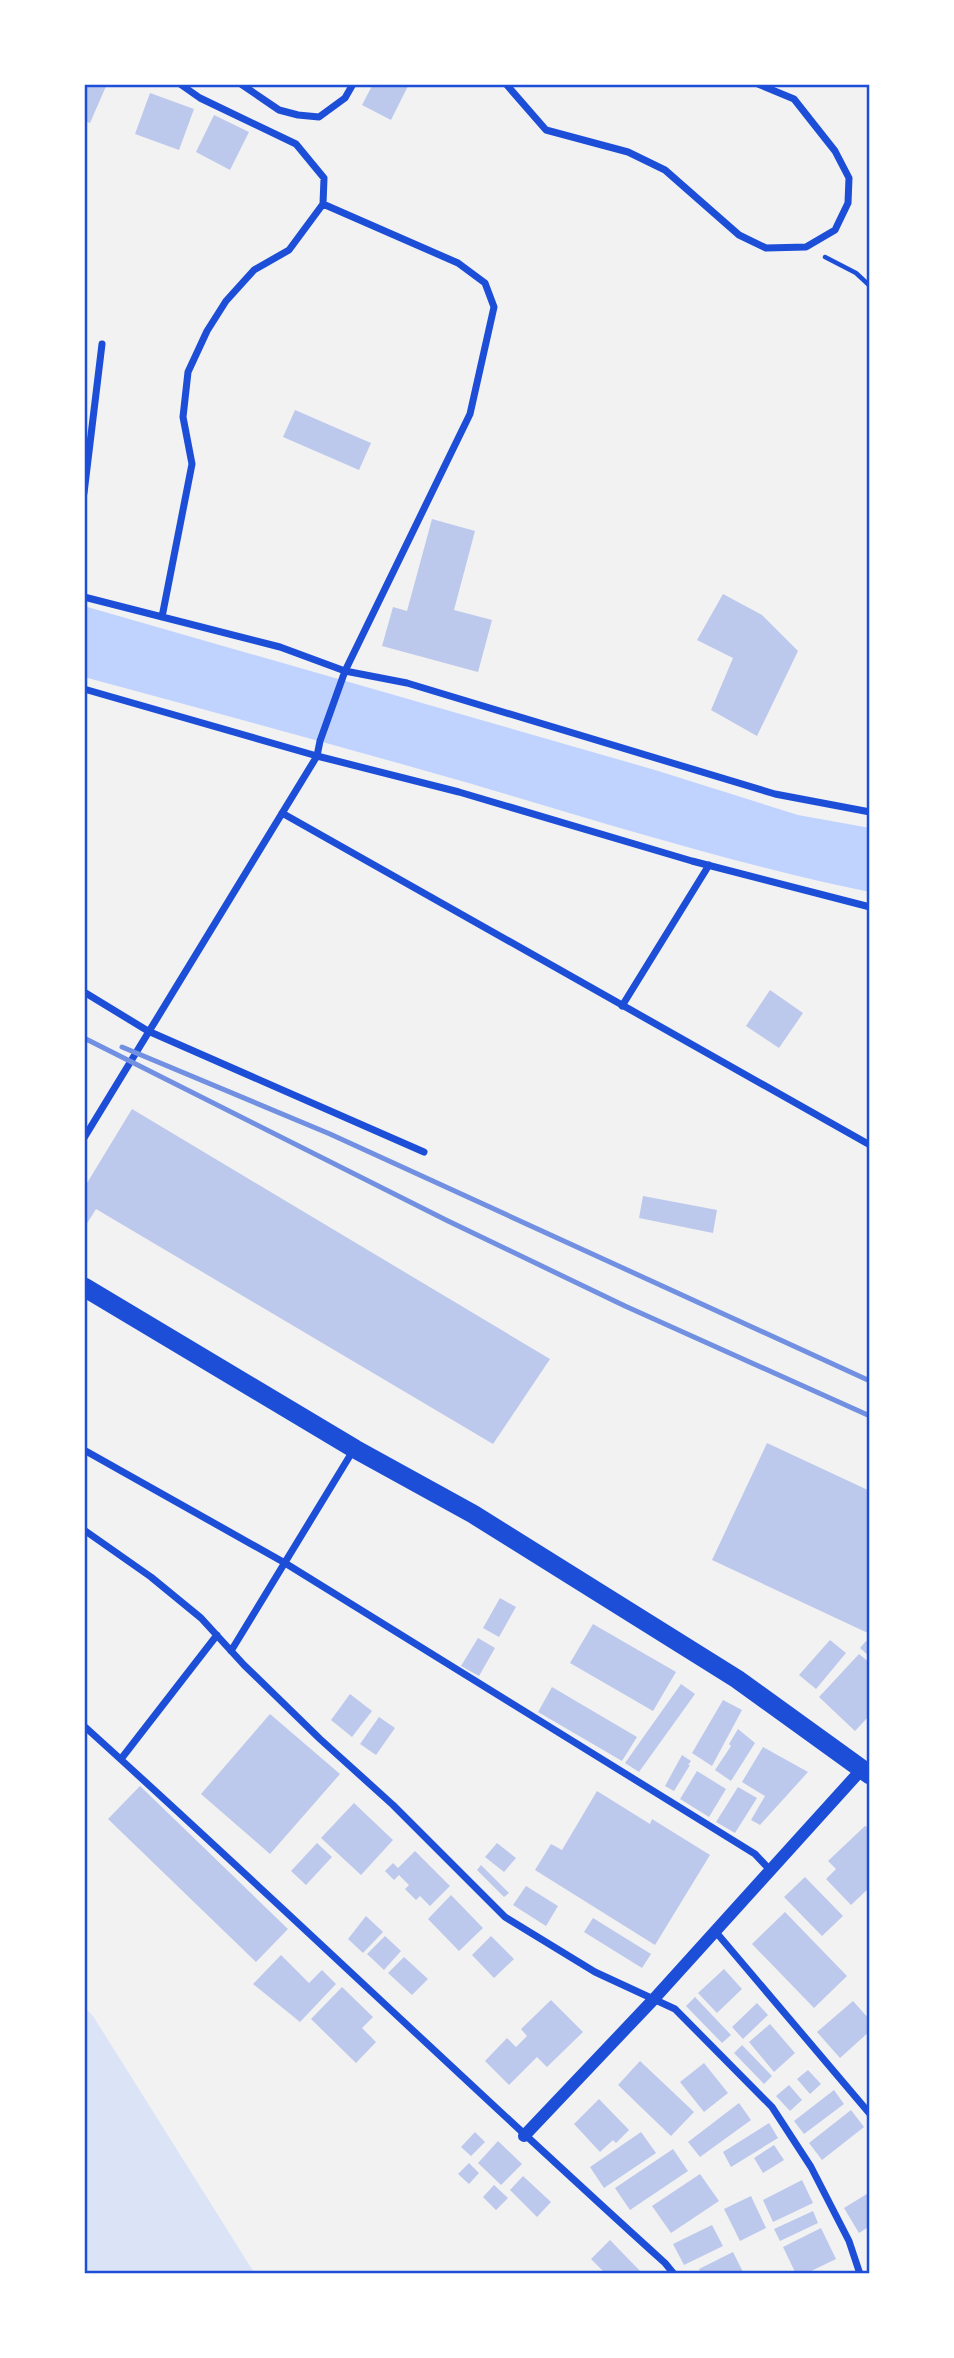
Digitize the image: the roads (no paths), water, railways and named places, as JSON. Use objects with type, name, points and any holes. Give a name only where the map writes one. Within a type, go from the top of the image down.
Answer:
[{"type":"highway","points":[[84,1287],[355,1449],[474,1514],[737,1679],[866,1772]]},
{"type":"street","points":[[162,617],[192,464],[183,417],[188,372],[207,331],[226,301],[254,270],[289,250],[323,204],[324,178],[296,144],[200,98],[180,84]]},
{"type":"street","points":[[241,84],[279,110],[319,117],[345,98],[353,84]]},
{"type":"street","points":[[506,84],[547,130],[628,152],[665,170],[739,234],[766,248],[806,247],[835,230],[848,203],[849,178],[835,151],[794,99],[758,84]]},
{"type":"street","points":[[84,1138],[317,755],[345,671],[470,414],[494,307],[485,282],[458,263],[323,204]]},
{"type":"street","points":[[84,493],[102,344]]},
{"type":"street","points":[[84,597],[280,647],[345,671],[407,683],[775,794],[870,811]]},
{"type":"street","points":[[84,689],[709,865],[870,907]]},
{"type":"street","points":[[282,813],[870,1145]]},
{"type":"street","points":[[622,1006],[709,865]]},
{"type":"street","points":[[84,992],[148,1031],[424,1152]]},
{"type":"street","points":[[231,1651],[355,1449]]},
{"type":"street","points":[[84,1450],[285,1563],[755,1854],[770,1870]]},
{"type":"street","points":[[84,1530],[151,1577],[201,1618],[320,1739],[393,1805],[505,1917],[595,1972],[675,2009],[772,2107],[811,2166],[849,2241],[860,2274]]},
{"type":"street","points":[[121,1759],[217,1635]]},
{"type":"street","points":[[84,1726],[362,1981],[674,2274]]},
{"type":"street","points":[[524,2136],[653,2000],[770,1870],[866,1772]]},
{"type":"street","points":[[715,1931],[870,2114]]},
{"type":"water","points":[[84,606],[655,770],[798,815],[870,828],[870,892],[720,856],[424,770],[84,677]]},
{"type":"railway","points":[[84,1038],[446,1220],[625,1306],[870,1416]]},
{"type":"railway","points":[[122,1047],[330,1134],[870,1381]]}]
